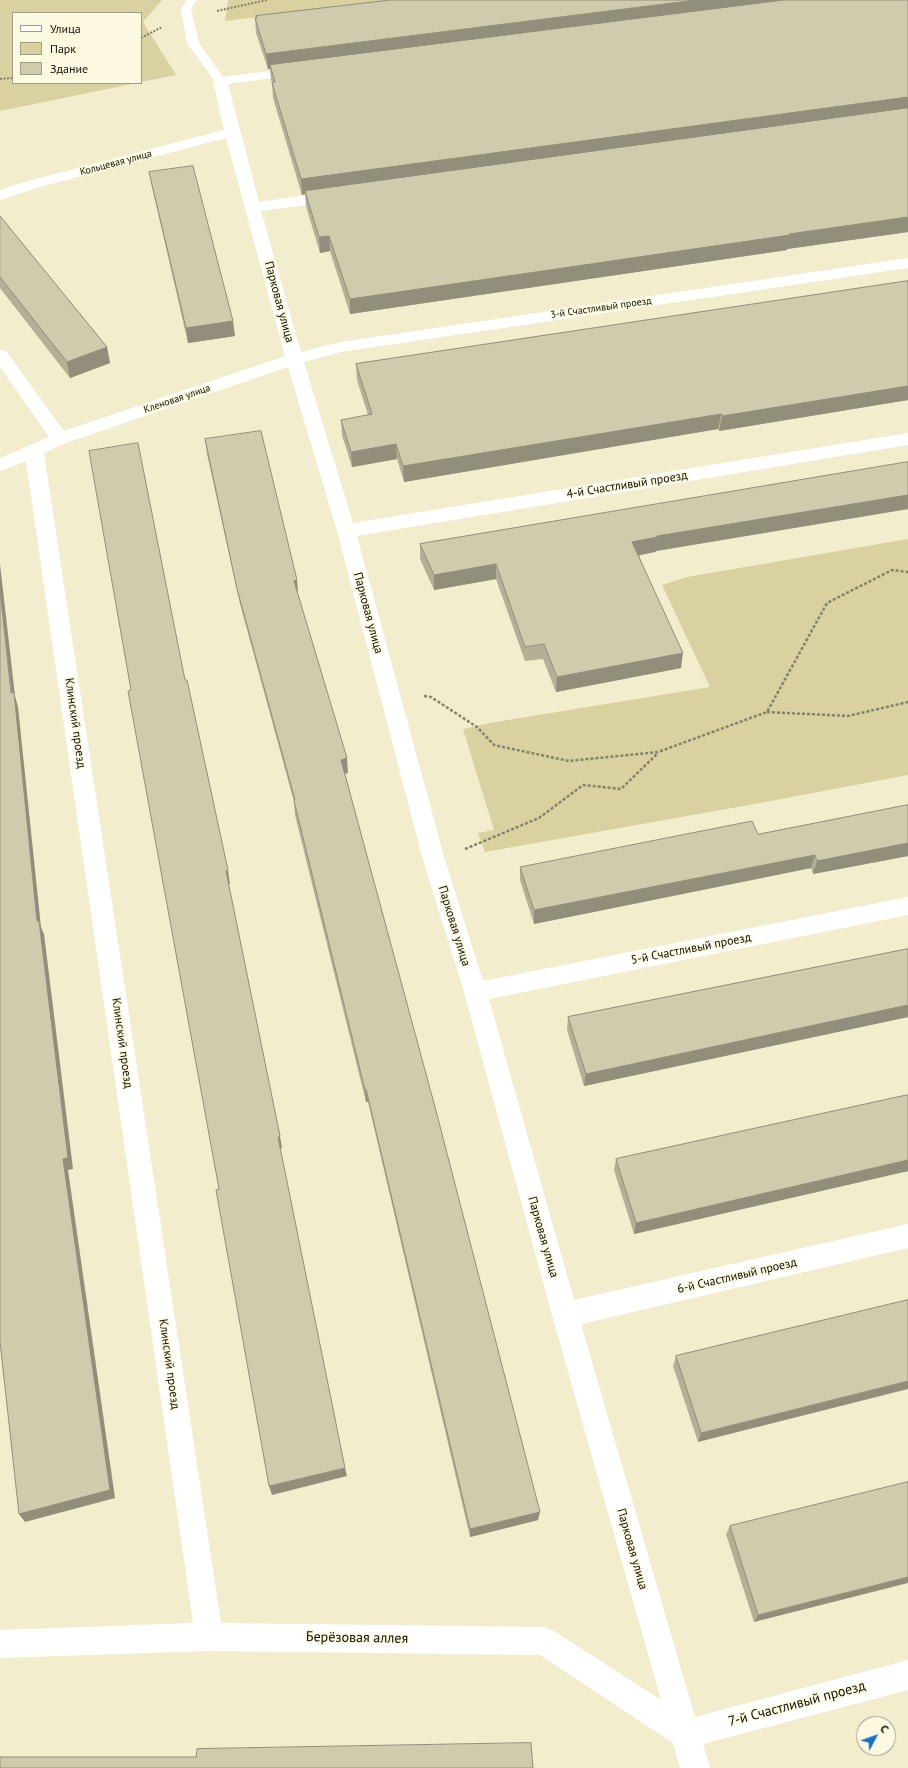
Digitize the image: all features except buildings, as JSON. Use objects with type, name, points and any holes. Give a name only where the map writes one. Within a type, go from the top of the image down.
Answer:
[{"type":"street","points":[[220,81],[314,69]]},
{"type":"street","name":"Парковая улица","points":[[220,81],[232,132],[254,207],[294,359],[346,531],[434,860],[475,992],[565,1316],[695,1768]]},
{"type":"street","name":"Кольцевая улица","points":[[0,195],[34,184],[232,132]]},
{"type":"street","points":[[254,207],[348,194]]},
{"type":"street","name":"3-й Счастливый проезд","points":[[294,359],[341,346],[908,263]]},
{"type":"street","points":[[0,355],[60,439]]},
{"type":"street","name":"Кленовая улица","points":[[0,466],[60,439],[294,359]]},
{"type":"street","name":"4-й Счастливый проезд","points":[[346,531],[908,439]]},
{"type":"street","name":"Клинский проезд","points":[[34,450],[209,1637]]},
{"type":"street","name":"5-й Счастливый проезд","points":[[475,992],[908,906]]},
{"type":"street","name":"6-й Счастливый проезд","points":[[565,1316],[908,1236]]},
{"type":"street","name":"Берёзовая аллея","points":[[0,1644],[209,1637],[544,1640],[686,1734]]},
{"type":"street","name":"7-й Счастливый проезд","points":[[686,1734],[908,1675]]},
{"type":"lane","points":[[192,0],[186,9],[193,43],[220,81]]},
{"type":"path","points":[[0,79],[12,78]]},
{"type":"path","points":[[767,712],[827,603],[892,570],[908,572]]},
{"type":"path","points":[[387,685],[430,697],[477,727],[494,745],[568,761],[658,752],[767,712],[848,716],[908,702]]},
{"type":"path","points":[[434,860],[481,844],[539,818],[583,785],[621,789],[658,752]]},
{"type":"green space","points":[[0,0],[162,0],[143,22],[176,75],[142,82],[142,12],[12,12],[12,84],[132,84],[0,111]]},
{"type":"green space","points":[[228,0],[398,0],[225,21]]},
{"type":"green space","points":[[908,539],[908,775],[485,852],[478,833],[494,830],[463,729],[490,723],[710,687],[662,585],[687,577]]}]
